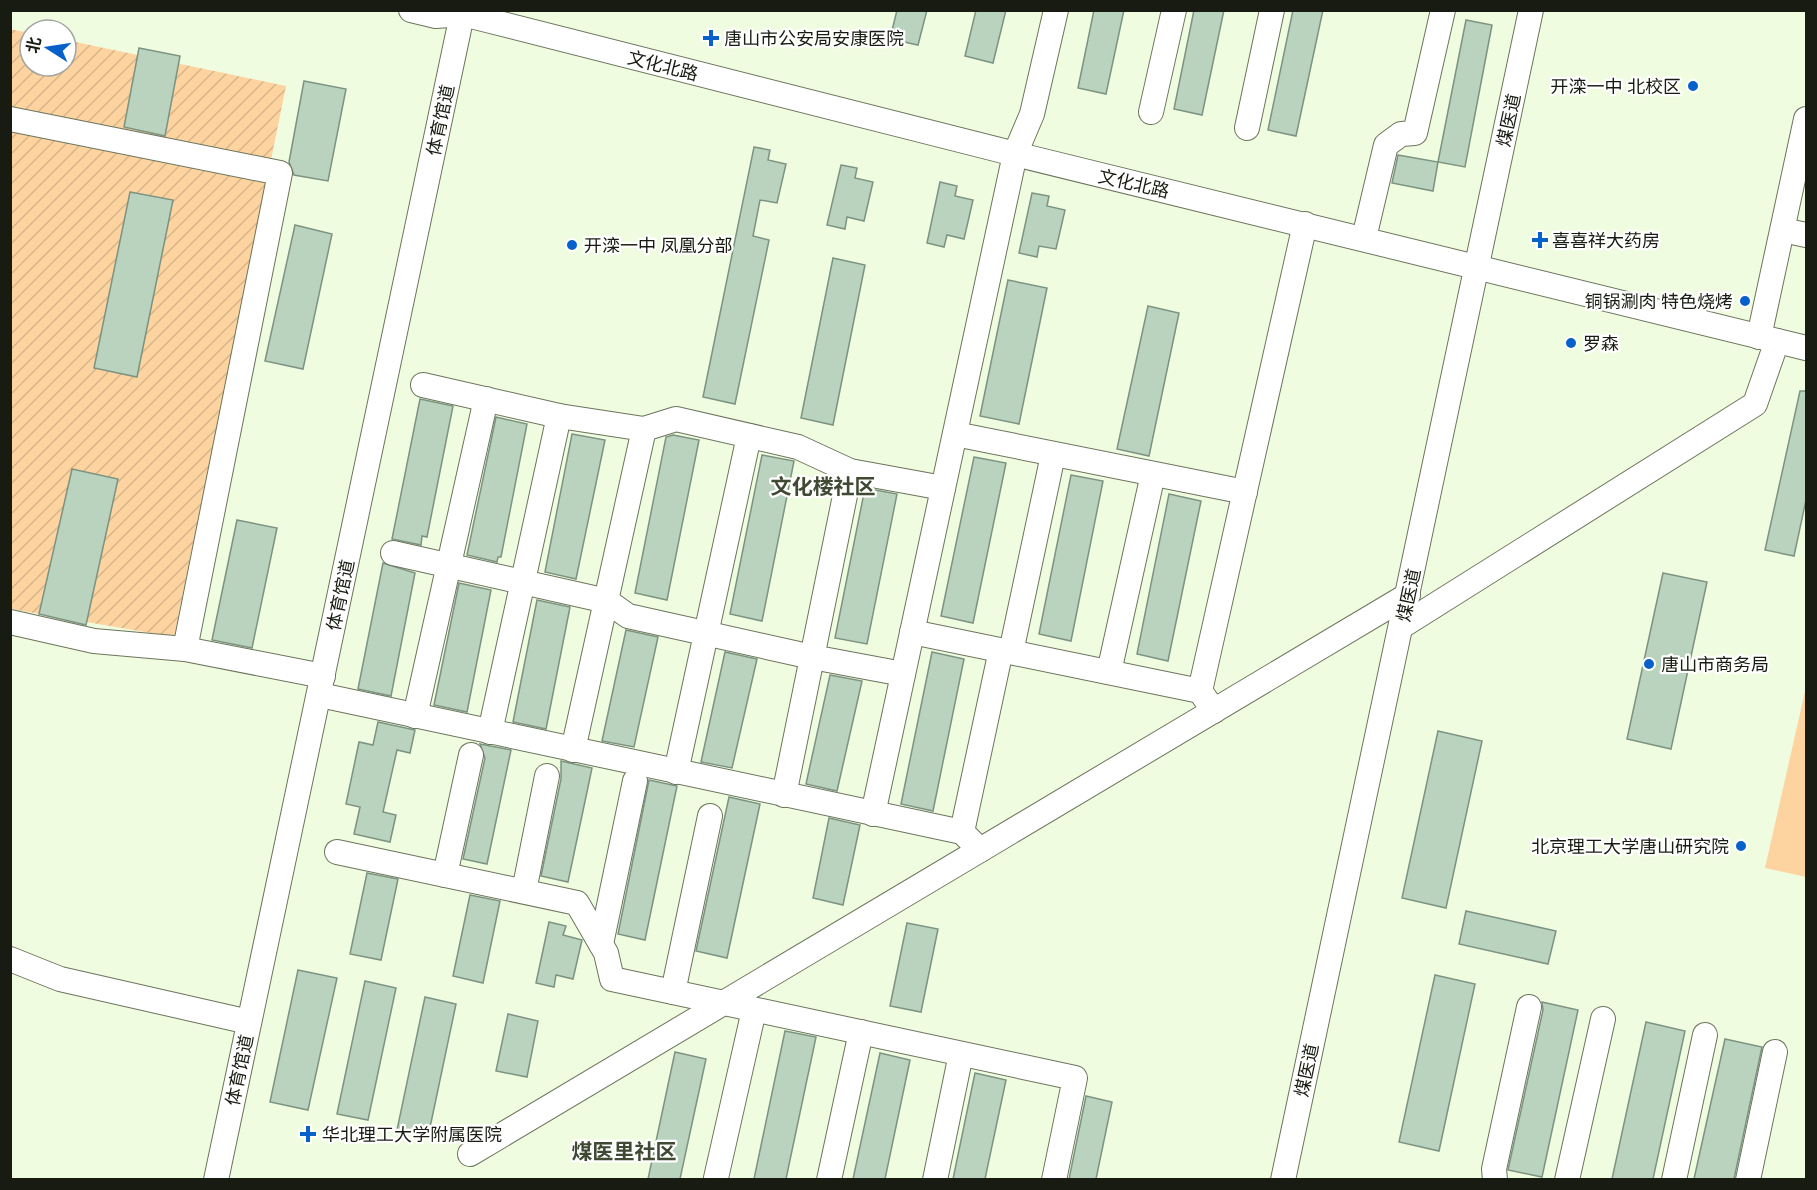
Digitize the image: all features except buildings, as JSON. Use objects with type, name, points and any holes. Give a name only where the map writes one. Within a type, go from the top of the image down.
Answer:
[{"type":"street","name":"文化北路","points":[[411,10],[436,16],[461,12],[1015,154],[1806,348]]},
{"type":"street","points":[[873,814],[1015,154],[1032,114],[1056,10]]},
{"type":"street","points":[[1151,112],[1174,10]]},
{"type":"street","points":[[1247,128],[1272,10]]},
{"type":"street","points":[[1364,238],[1386,144],[1401,134],[1415,133],[1443,10]]},
{"type":"street","name":"煤医道","points":[[1283,1179],[1531,10]]},
{"type":"street","name":"体育馆道","points":[[216,1179],[322,686],[461,12]]},
{"type":"street","points":[[10,119],[280,173],[185,649]]},
{"type":"street","points":[[1402,626],[1755,404],[1768,339],[1795,232],[1806,119]]},
{"type":"street","points":[[1200,691],[1305,224]]},
{"type":"street","points":[[423,385],[559,416],[644,429],[676,419],[798,447],[850,471],[943,488]]},
{"type":"street","points":[[415,716],[486,399]]},
{"type":"street","points":[[490,732],[559,416]]},
{"type":"street","points":[[573,750],[644,429]]},
{"type":"street","points":[[955,434],[1245,492]]},
{"type":"street","points":[[676,772],[749,436]]},
{"type":"street","points":[[962,832],[1053,455]]},
{"type":"street","points":[[784,795],[850,471]]},
{"type":"street","points":[[1109,672],[1153,474]]},
{"type":"street","points":[[393,553],[607,601],[628,616],[812,657],[903,674]]},
{"type":"street","points":[[470,1154],[1408,595]]},
{"type":"street","points":[[10,622],[94,641],[185,649],[322,686],[415,716],[962,832],[980,850]]},
{"type":"street","points":[[912,632],[1200,691],[1214,711]]},
{"type":"street","points":[[446,875],[471,755]]},
{"type":"street","points":[[524,891],[547,776]]},
{"type":"street","points":[[601,944],[635,781]]},
{"type":"street","points":[[673,992],[710,816]]},
{"type":"street","points":[[337,852],[576,903],[606,953],[612,979],[1075,1078],[1054,1179]]},
{"type":"street","points":[[10,959],[60,980],[249,1022]]},
{"type":"street","points":[[1495,1179],[1494,1169],[1529,1006]]},
{"type":"street","points":[[716,1178],[754,1010]]},
{"type":"street","points":[[1566,1179],[1603,1019]]},
{"type":"street","points":[[828,1179],[861,1032]]},
{"type":"street","points":[[1674,1179],[1705,1035]]},
{"type":"street","points":[[1748,1179],[1775,1052]]},
{"type":"street","points":[[935,1179],[961,1054]]},
{"type":"shaded area","points":[[10,29],[18,31],[18,78],[78,78],[78,43],[286,86],[174,637],[11,609]]},
{"type":"shaded area","points":[[1806,687],[1806,877],[1765,868]]},
{"type":"place","name":"唐山市公安局安康医院","points":[[711,38]]},
{"type":"place","name":"开滦一中 北校区","points":[[1693,86]]},
{"type":"place","name":"喜喜祥大药房","points":[[1540,240]]},
{"type":"place","name":"开滦一中 凤凰分部","points":[[572,245]]},
{"type":"place","name":"铜锅涮肉 特色烧烤","points":[[1745,301]]},
{"type":"place","name":"罗森","points":[[1571,343]]},
{"type":"place","name":"唐山市商务局","points":[[1649,664]]},
{"type":"place","name":"北京理工大学唐山研究院","points":[[1741,846]]},
{"type":"place","name":"华北理工大学附属医院","points":[[308,1134]]},
{"type":"district","name":"文化楼社区","points":[[823,485]]},
{"type":"district","name":"煤医里社区","points":[[624,1150]]}]
